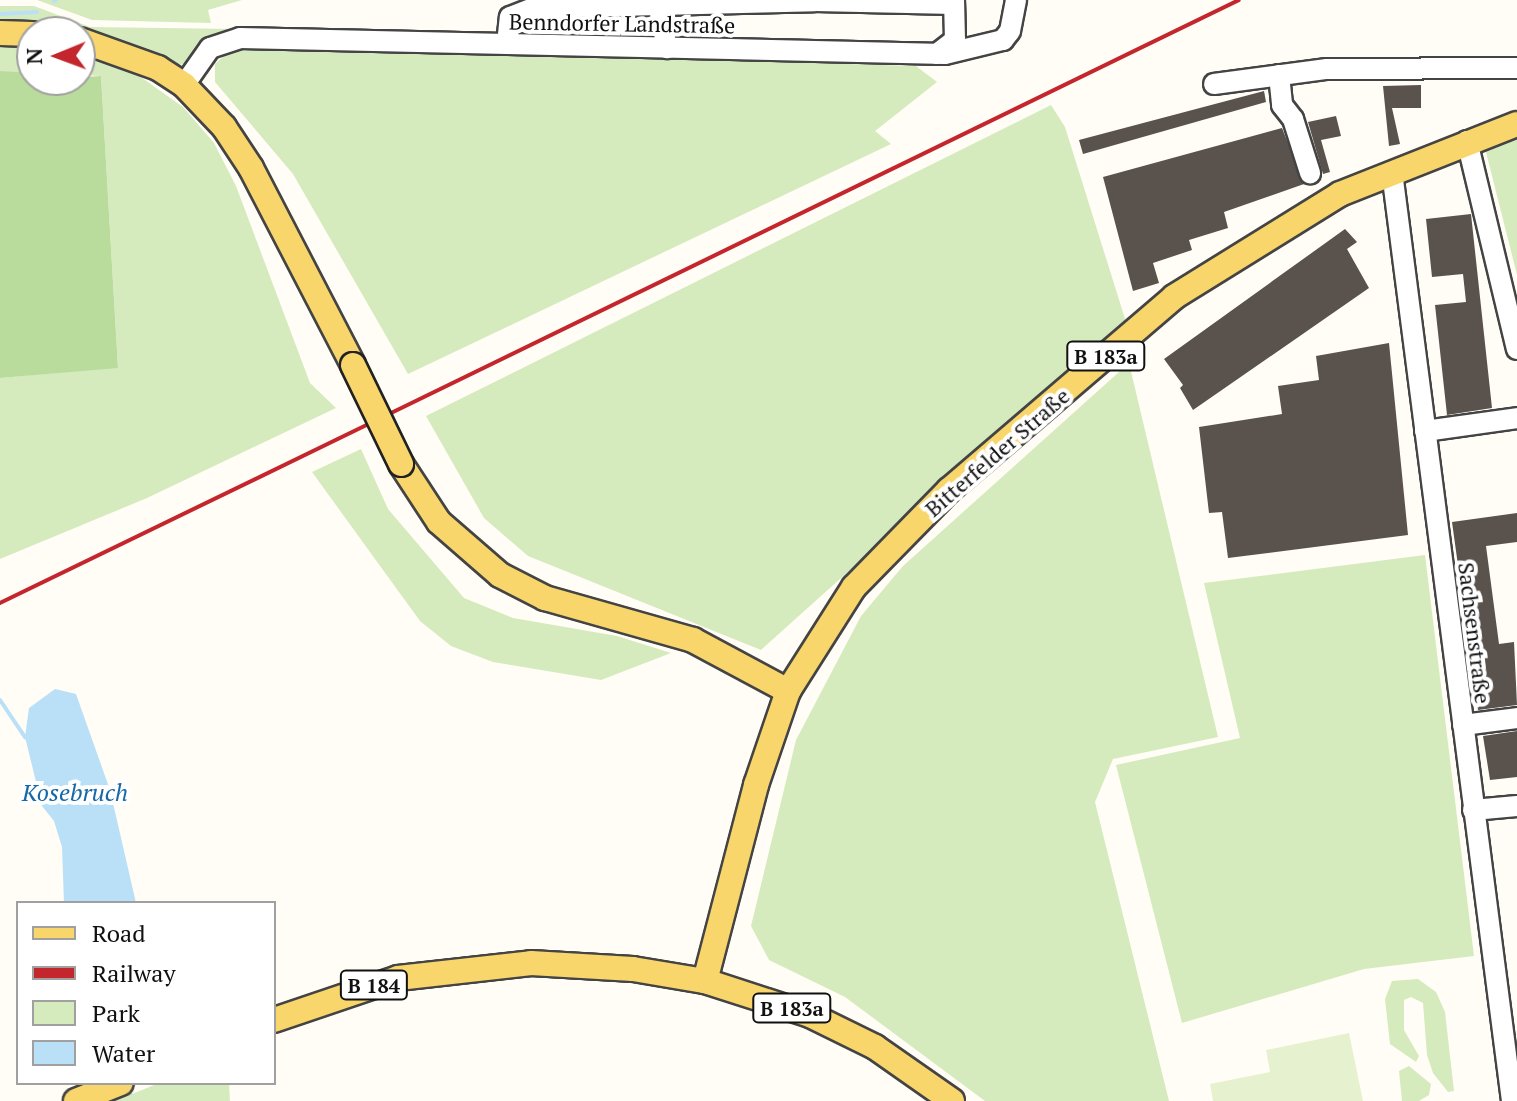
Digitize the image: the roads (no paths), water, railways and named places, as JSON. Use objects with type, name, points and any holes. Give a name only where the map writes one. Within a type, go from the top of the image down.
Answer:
[{"type":"main road","points":[[96,45],[127,54],[184,85],[224,127],[251,168],[401,464],[439,522],[500,575],[545,598],[693,640],[788,691]]},
{"type":"main road","name":"Bitterfelder Straße","points":[[705,981],[756,785],[788,691],[854,587],[949,490],[1174,297],[1340,194],[1467,141],[1517,124]]},
{"type":"main road","name":"B 184","points":[[276,1019],[398,978],[478,967],[590,965],[705,981]]},
{"type":"main road","name":"B 183a","points":[[705,981],[844,1031],[952,1101]]},
{"type":"main road","points":[[76,1101],[116,1085]]},
{"type":"street","name":"Benndorfer Landstraße","points":[[184,85],[210,48],[225,40],[936,54],[1003,40],[1013,24],[1016,0]]},
{"type":"street","points":[[507,44],[510,17],[518,10],[815,1],[954,2],[955,40],[936,54]]},
{"type":"street","points":[[659,8],[667,48]]},
{"type":"street","points":[[1214,84],[1279,75],[1415,65],[1517,68]]},
{"type":"street","points":[[1279,75],[1282,105],[1293,119],[1310,173]]},
{"type":"street","points":[[1467,141],[1517,349]]},
{"type":"street","name":"Sachsenstraße","points":[[1392,172],[1512,1101]]},
{"type":"street","points":[[1425,431],[1517,418]]},
{"type":"street","points":[[1463,725],[1517,718]]},
{"type":"street","points":[[1473,810],[1517,806]]},
{"type":"water","name":"Kosebruch","points":[[55,689],[76,694],[110,790],[136,901],[64,901],[62,847],[54,821],[42,806],[25,737],[29,708]]},
{"type":"waterway","points":[[0,14],[37,12]]},
{"type":"waterway","points":[[0,700],[25,737]]},
{"type":"railway","points":[[389,414],[1239,0]]},
{"type":"railway","points":[[0,603],[371,423]]}]
